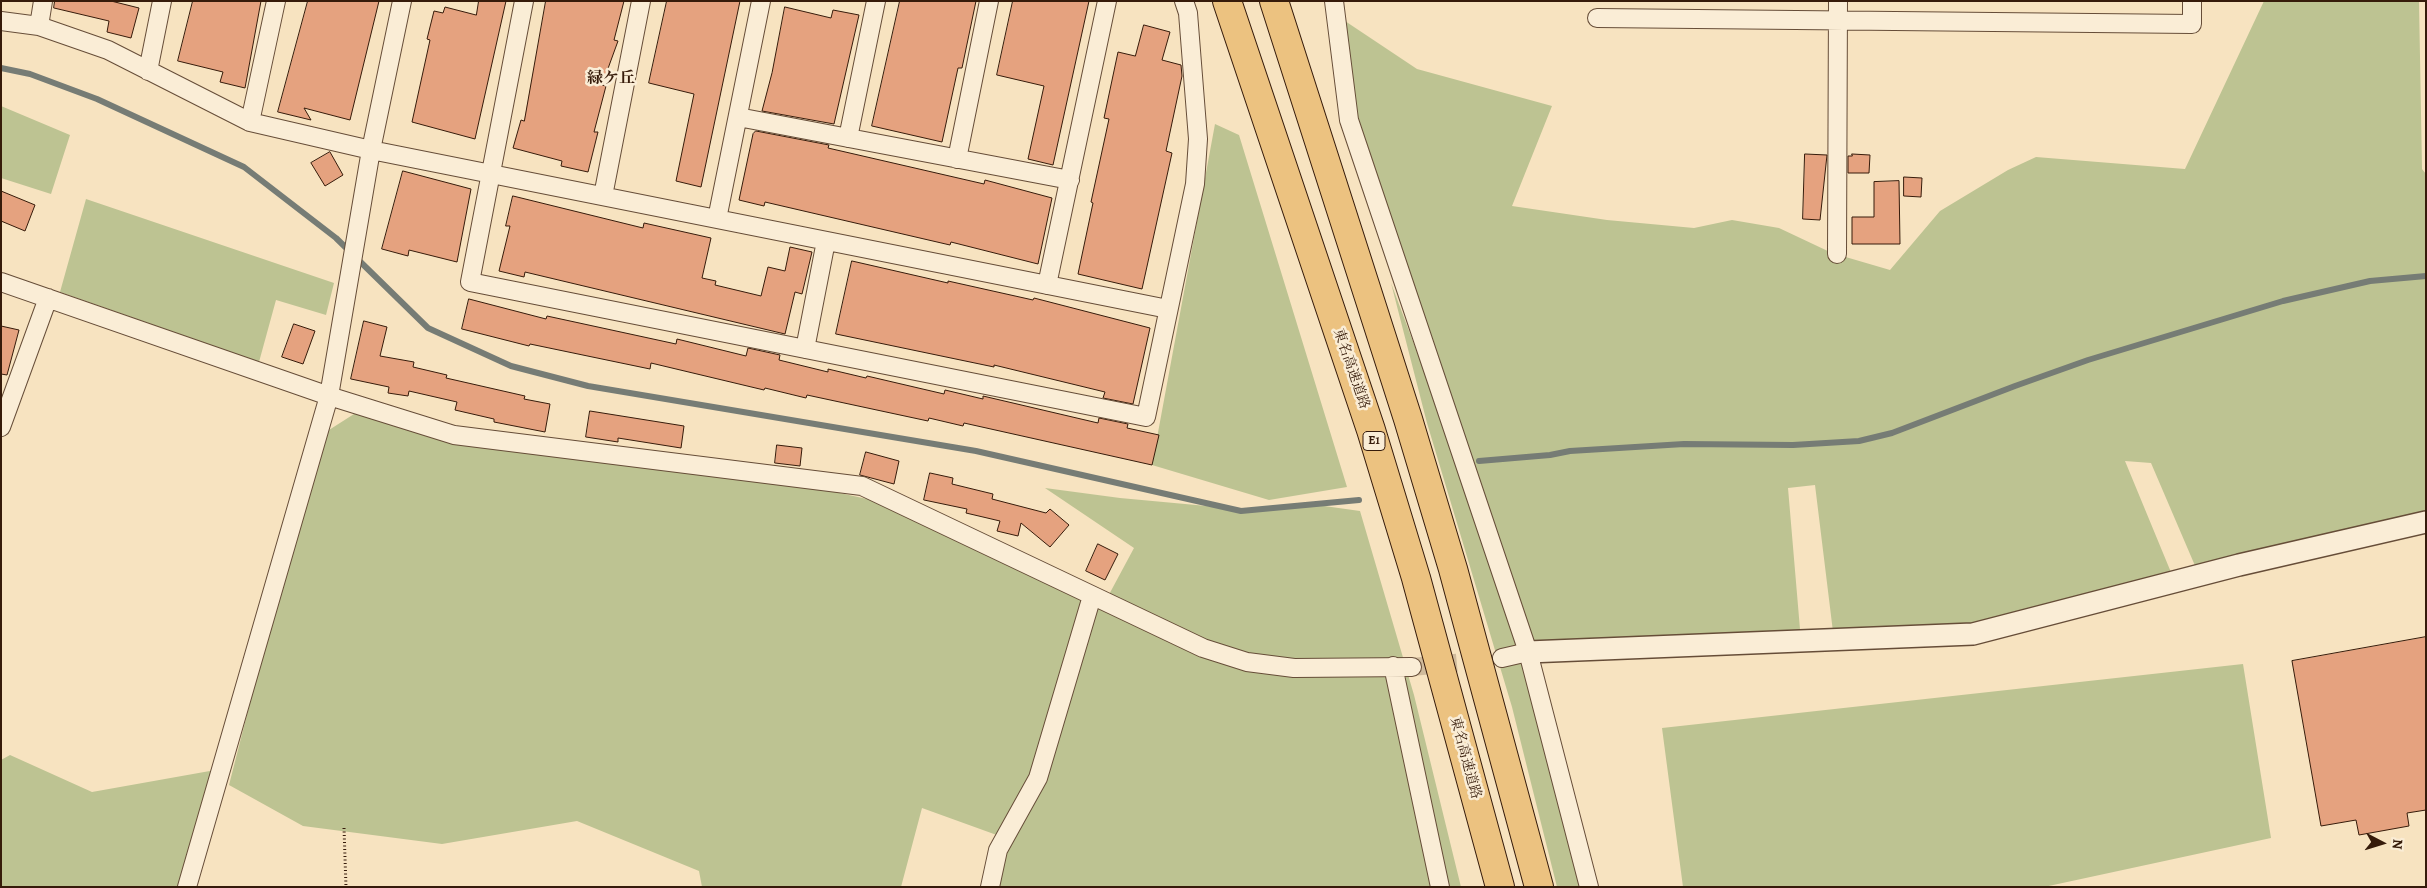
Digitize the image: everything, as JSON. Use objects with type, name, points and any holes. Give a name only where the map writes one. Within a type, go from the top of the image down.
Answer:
[{"type":"highway","name":"東名高速道路","points":[[1227,1],[1374,440],[1416,578],[1500,887]]},
{"type":"highway","points":[[1274,1],[1408,419],[1453,569],[1538,887]]},
{"type":"street","points":[[39,26],[43,1]]},
{"type":"street","points":[[148,71],[162,1]]},
{"type":"street","points":[[250,122],[276,1]]},
{"type":"street","points":[[187,887],[330,396],[371,150],[402,1]]},
{"type":"street","points":[[524,1],[470,282],[1146,417],[1195,184],[1198,138],[1188,13],[1184,1]]},
{"type":"street","points":[[603,196],[641,1]]},
{"type":"street","points":[[717,219],[761,1]]},
{"type":"street","points":[[848,138],[876,1]]},
{"type":"street","points":[[958,159],[989,1]]},
{"type":"street","points":[[1047,285],[1107,1]]},
{"type":"street","points":[[1334,1],[1349,120],[1528,652],[1589,887]]},
{"type":"street","points":[[1837,254],[1838,1]]},
{"type":"street","points":[[1597,18],[2192,24],[2192,1]]},
{"type":"street","points":[[1,21],[39,26],[108,50],[250,122],[371,150],[1168,309]]},
{"type":"street","points":[[738,118],[1070,180]]},
{"type":"street","points":[[805,349],[826,241]]},
{"type":"street","points":[[1,282],[330,396],[454,435],[862,486],[1203,648],[1247,662],[1294,668],[1412,667]]},
{"type":"street","points":[[1,427],[48,298]]},
{"type":"street","points":[[1502,658],[1528,652],[1973,634],[2239,565],[2426,522]]},
{"type":"street","points":[[990,887],[998,850],[1038,778],[1092,596]]},
{"type":"street","points":[[1392,666],[1440,887]]},
{"type":"path","points":[[344,828],[346,887]]},
{"type":"green space","points":[[2264,1],[2419,1],[2422,169],[2426,174],[2426,523],[2199,575],[2151,463],[2125,461],[2175,582],[1973,634],[1834,640],[1815,485],[1788,488],[1801,641],[1528,652],[1589,887],[1557,887],[1512,707],[1427,423],[1391,283],[1514,610],[1349,114],[1345,21],[1417,69],[1552,106],[1512,206],[1607,220],[1694,228],[1732,220],[1779,228],[1832,253],[1890,270],[1940,211],[2008,170],[2036,157],[2185,169]]},
{"type":"green space","points":[[1,106],[70,135],[51,194],[1,178]]},
{"type":"green space","points":[[1215,124],[1239,135],[1347,487],[1269,500],[1152,465]]},
{"type":"green space","points":[[86,199],[334,283],[326,315],[276,300],[259,362],[60,292]]},
{"type":"green space","points":[[365,407],[513,442],[744,472],[908,508],[1105,602],[1134,548],[1045,488],[1120,498],[1250,510],[1310,504],[1360,511],[1414,695],[1461,887],[997,887],[1005,838],[922,808],[901,887],[702,887],[699,871],[577,821],[442,844],[303,826],[229,785],[318,437]]},
{"type":"green space","points":[[2243,664],[2271,838],[2044,887],[1683,887],[1662,728]]},
{"type":"green space","points":[[10,755],[92,792],[221,769],[187,887],[1,887],[1,760]]},
{"type":"building","points":[[55,1],[111,1],[139,8],[131,38],[107,32],[109,21],[54,8]]},
{"type":"building","points":[[193,1],[261,1],[245,88],[220,82],[223,72],[178,61]]},
{"type":"building","points":[[308,1],[379,1],[350,120],[304,108],[311,120],[278,112]]},
{"type":"building","points":[[479,1],[506,1],[475,139],[412,122],[430,40],[427,39],[434,11],[443,13],[445,7],[476,15]]},
{"type":"building","points":[[546,1],[624,1],[614,40],[618,41],[602,85],[606,86],[594,132],[598,132],[588,172],[561,166],[562,161],[513,148],[521,120],[524,121]]},
{"type":"building","points":[[667,1],[740,1],[701,187],[676,181],[694,94],[649,83]]},
{"type":"building","points":[[900,1],[976,1],[962,68],[958,68],[942,142],[872,126]]},
{"type":"building","points":[[1013,1],[1089,1],[1053,165],[1028,159],[1044,86],[997,75]]},
{"type":"building","points":[[785,7],[831,18],[833,10],[859,15],[834,124],[762,111],[772,73]]},
{"type":"building","points":[[1144,25],[1170,32],[1162,60],[1181,65],[1182,76],[1166,151],[1172,153],[1142,289],[1078,274],[1109,119],[1104,118],[1118,52],[1135,56]]},
{"type":"building","points":[[756,131],[829,145],[828,148],[984,184],[985,180],[1052,198],[1038,264],[951,242],[950,245],[765,202],[764,206],[739,200],[753,134]]},
{"type":"building","points":[[330,152],[343,175],[325,186],[311,163]]},
{"type":"building","points":[[1805,154],[1827,155],[1820,220],[1803,219]]},
{"type":"building","points":[[1852,154],[1870,155],[1869,173],[1848,173],[1848,156],[1852,156]]},
{"type":"building","points":[[403,171],[471,189],[457,262],[409,250],[408,256],[382,249]]},
{"type":"building","points":[[1904,177],[1922,178],[1921,197],[1904,196]]},
{"type":"building","points":[[1899,181],[1900,244],[1852,244],[1852,217],[1874,217],[1874,182]]},
{"type":"building","points":[[1,191],[35,205],[25,231],[1,221]]},
{"type":"building","points":[[513,196],[643,228],[644,223],[711,238],[702,278],[716,281],[715,285],[761,296],[768,267],[785,271],[790,247],[812,252],[802,294],[795,292],[785,334],[525,272],[524,277],[499,271],[510,226],[506,226]]},
{"type":"building","points":[[852,261],[948,283],[948,281],[1033,300],[1034,298],[1150,328],[1133,404],[1103,398],[1105,392],[994,365],[994,367],[836,334]]},
{"type":"building","points":[[469,299],[546,319],[547,316],[676,344],[677,339],[746,356],[748,348],[780,355],[779,360],[828,372],[828,369],[866,378],[867,376],[944,394],[945,390],[983,399],[983,396],[1098,423],[1099,418],[1128,424],[1127,428],[1159,435],[1152,465],[964,423],[963,426],[929,418],[928,421],[807,395],[806,398],[765,388],[764,390],[651,363],[650,369],[530,344],[529,346],[462,329]]},
{"type":"building","points":[[364,321],[387,327],[380,356],[414,362],[413,367],[447,375],[446,378],[525,396],[524,399],[550,404],[545,432],[494,422],[494,419],[455,410],[457,402],[409,391],[408,396],[388,393],[389,387],[351,379]]},
{"type":"building","points":[[294,324],[315,331],[303,364],[282,357]]},
{"type":"building","points":[[1,326],[19,330],[7,375],[1,374]]},
{"type":"building","points":[[590,411],[684,426],[681,448],[618,438],[618,442],[586,437]]},
{"type":"building","points":[[777,445],[802,448],[800,466],[775,463]]},
{"type":"building","points":[[866,452],[899,461],[894,484],[860,475]]},
{"type":"building","points":[[930,473],[953,478],[952,484],[993,494],[992,499],[1046,513],[1050,509],[1069,525],[1050,547],[1021,523],[1018,536],[997,531],[1000,521],[966,513],[967,509],[924,500]]},
{"type":"building","points":[[1098,544],[1118,554],[1105,580],[1086,571]]},
{"type":"building","points":[[2426,637],[2426,810],[2407,813],[2409,826],[2359,835],[2356,820],[2321,826],[2292,661]]},
{"type":"waterway","points":[[1,68],[30,74],[97,99],[244,167],[336,238],[428,328],[511,366],[588,386],[976,451],[1241,511],[1359,500]]},
{"type":"waterway","points":[[1479,461],[1550,455],[1570,451],[1684,444],[1793,445],[1859,441],[1892,433],[2088,360],[2283,301],[2370,281],[2426,276]]},
{"type":"tunnel","points":[[1412,667],[1486,660]]},
{"type":"district","name":"緑ケ丘","points":[[611,79]]}]
